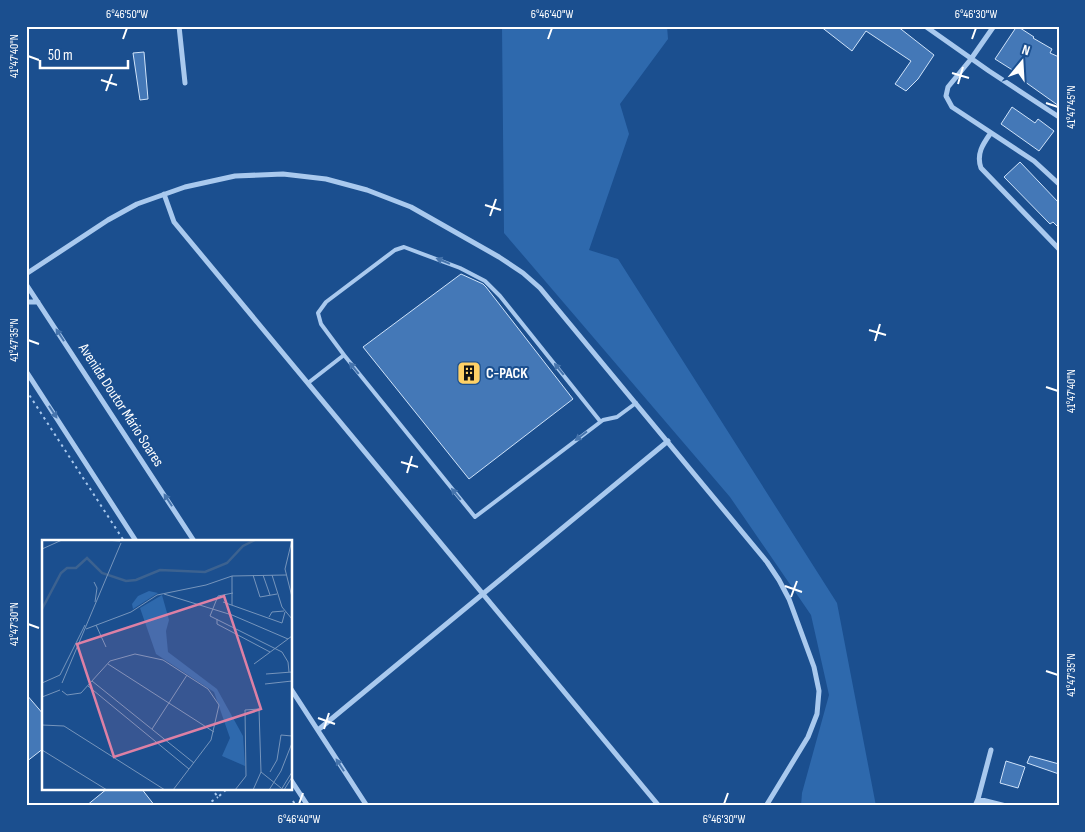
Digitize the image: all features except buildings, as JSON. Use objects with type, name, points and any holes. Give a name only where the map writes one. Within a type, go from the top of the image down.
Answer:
[{"type":"street","points":[[179,26],[185,83]]},
{"type":"street","points":[[925,26],[1059,117]]},
{"type":"street","points":[[994,26],[971,59],[948,87],[946,96],[952,107],[990,134],[1034,161],[1059,184]]},
{"type":"street","points":[[990,134],[980,152],[978,160],[981,168],[1059,249]]},
{"type":"street","points":[[26,274],[108,220],[137,204],[185,187],[235,176],[283,174],[326,179],[367,190],[412,207],[523,273],[546,295],[668,441],[761,555],[779,580],[789,599],[814,667],[819,691],[817,714],[808,736],[766,806]]},
{"type":"street","points":[[164,194],[174,222],[659,806]]},
{"type":"street","name":"Avenida Doutor Mário Soares","points":[[26,284],[193,540]]},
{"type":"street","points":[[26,302],[38,302]]},
{"type":"street","points":[[26,371],[135,540]]},
{"type":"street","points":[[318,730],[668,441]]},
{"type":"street","points":[[292,691],[367,806]]},
{"type":"street","points":[[976,806],[991,750]]},
{"type":"street","points":[[292,782],[308,806]]},
{"type":"street","points":[[978,799],[1006,806]]},
{"type":"lane","points":[[600,421],[500,296],[485,280],[460,268],[404,247],[395,250],[326,302],[318,314],[321,324],[344,355],[475,517],[600,421],[617,417],[636,403]]},
{"type":"lane","points":[[308,383],[344,355]]},
{"type":"path","points":[[26,390],[123,540]]},
{"type":"path","points":[[213,790],[218,797]]},
{"type":"path","points":[[209,806],[208,804],[226,790]]},
{"type":"shaded area","points":[[502,26],[667,26],[668,39],[620,104],[629,134],[589,250],[618,259],[837,603],[876,806],[801,806],[802,793],[829,695],[811,615],[730,497],[504,233]]},
{"type":"place","name":"C-PACK","points":[[469,373]]}]
